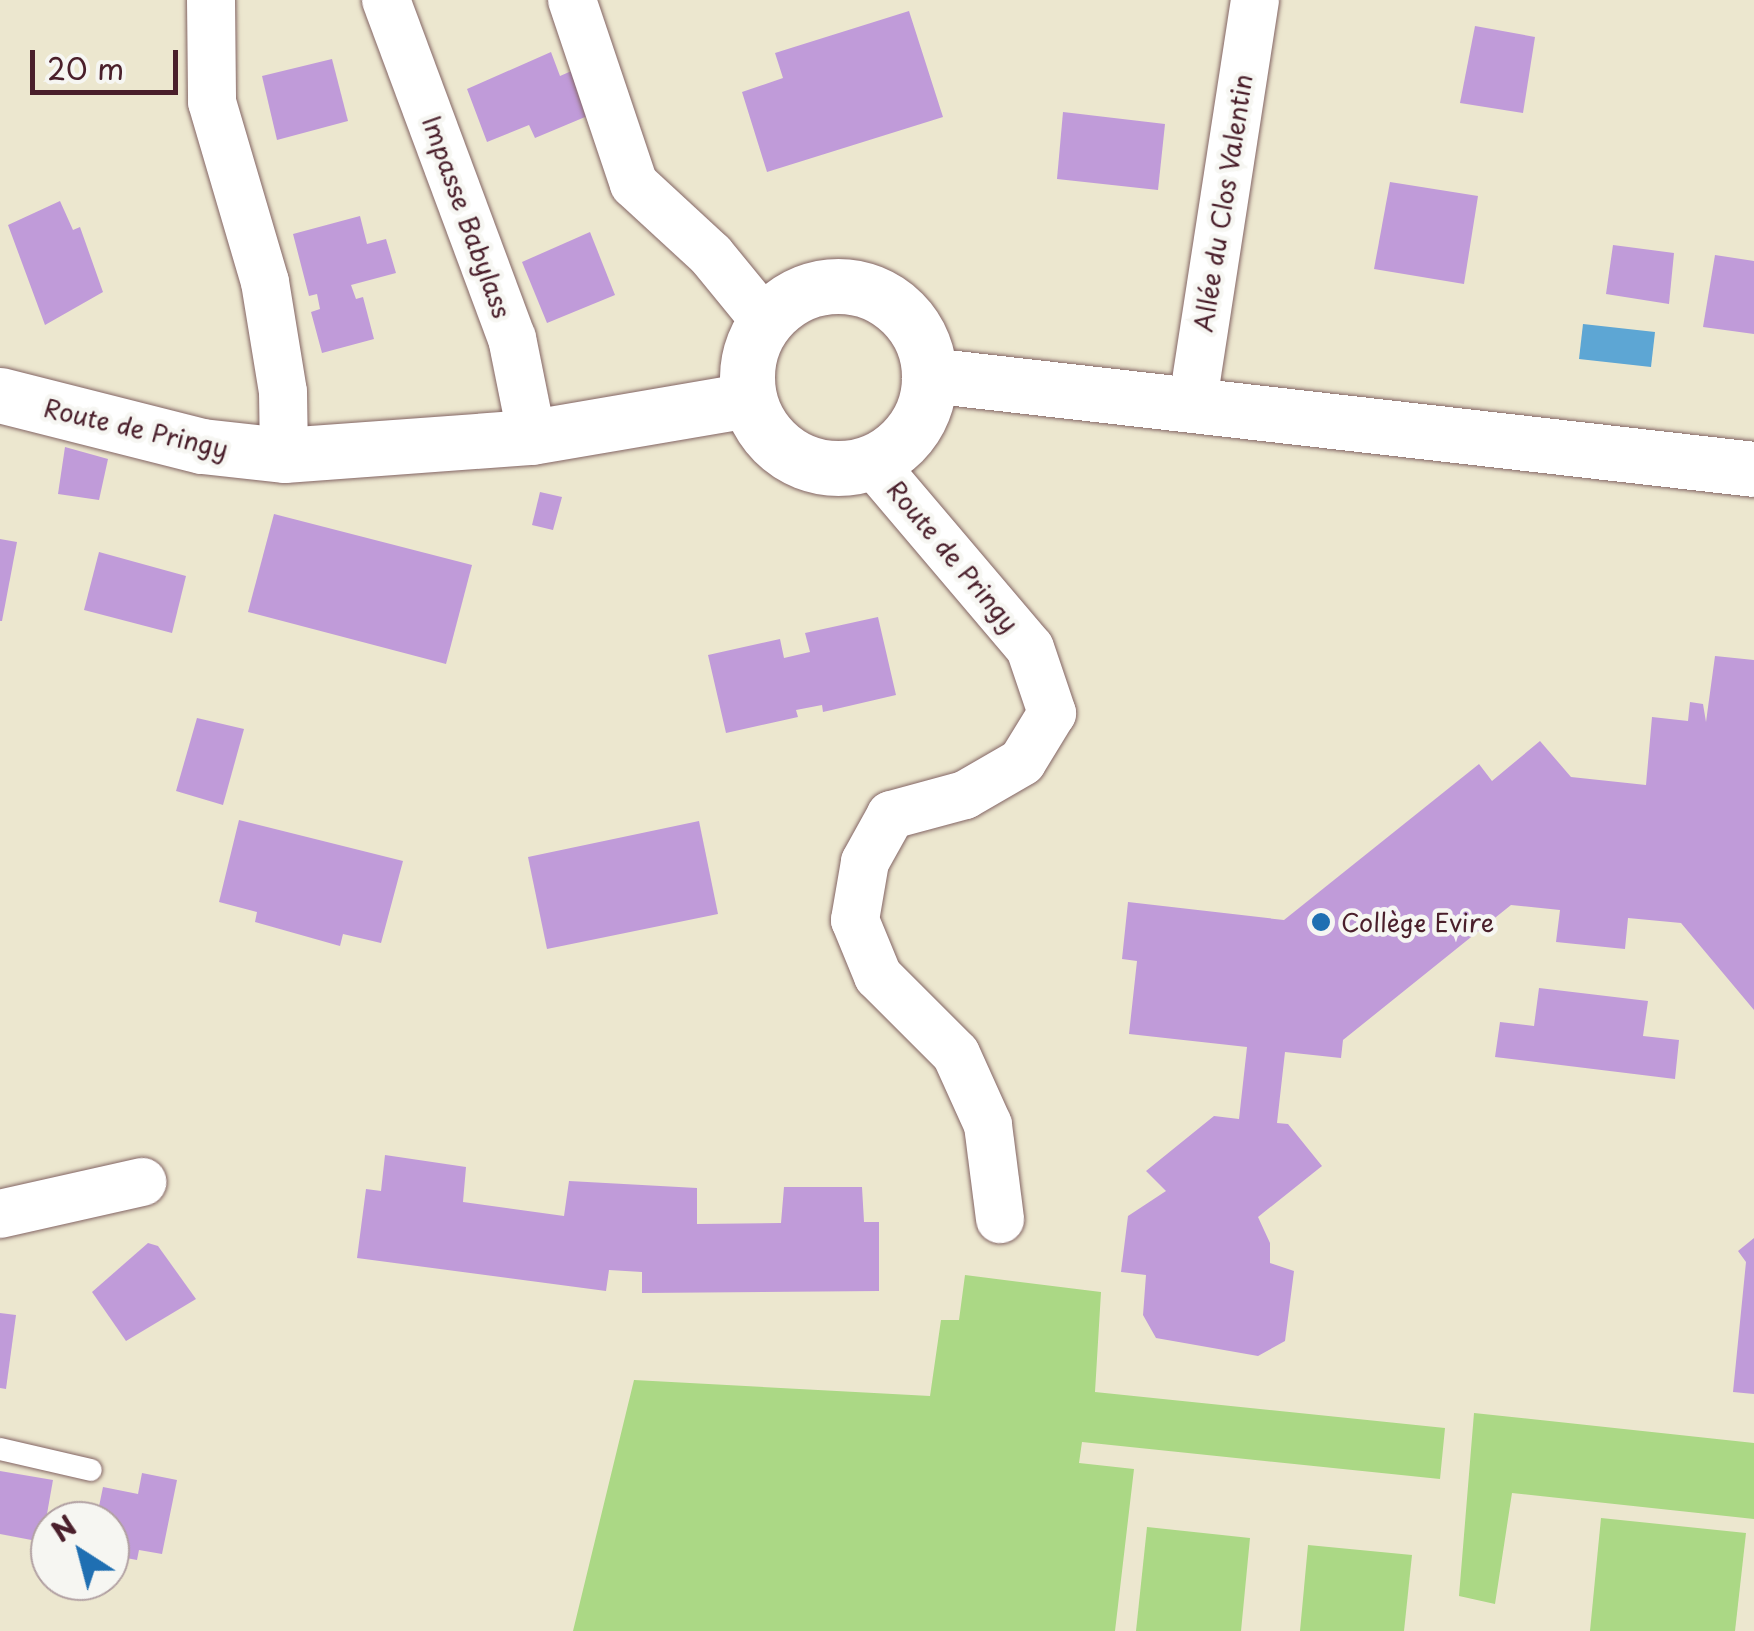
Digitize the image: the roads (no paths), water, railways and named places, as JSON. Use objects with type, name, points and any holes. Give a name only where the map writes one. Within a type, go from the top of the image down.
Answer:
[{"type":"street","points":[[211,0],[212,102],[266,282],[283,392],[284,454]]},
{"type":"street","name":"Impasse Babylass","points":[[386,0],[512,338],[532,437]]},
{"type":"street","points":[[572,0],[634,184],[711,255],[766,321]]},
{"type":"street","name":"Allée du Clos Valentin","points":[[1192,406],[1255,0]]},
{"type":"street","points":[[749,400],[746,373],[766,321],[812,290],[867,290],[912,322],[930,375],[1754,468]]},
{"type":"street","name":"Route de Pringy","points":[[0,395],[202,446],[284,454],[532,437],[749,400],[762,429],[812,465],[842,468],[872,462],[914,427],[930,375]]},
{"type":"street","name":"Route de Pringy","points":[[872,462],[1030,648],[1052,714],[1022,762],[965,795],[891,815],[865,862],[854,920],[878,976],[956,1054],[988,1125],[1000,1219]]},
{"type":"street","points":[[0,1214],[142,1182]]},
{"type":"lane","points":[[0,1449],[92,1470]]},
{"type":"water","points":[[1583,324],[1655,332],[1651,367],[1579,359]]},
{"type":"place","name":"Collège Evire","points":[[1321,922]]}]
